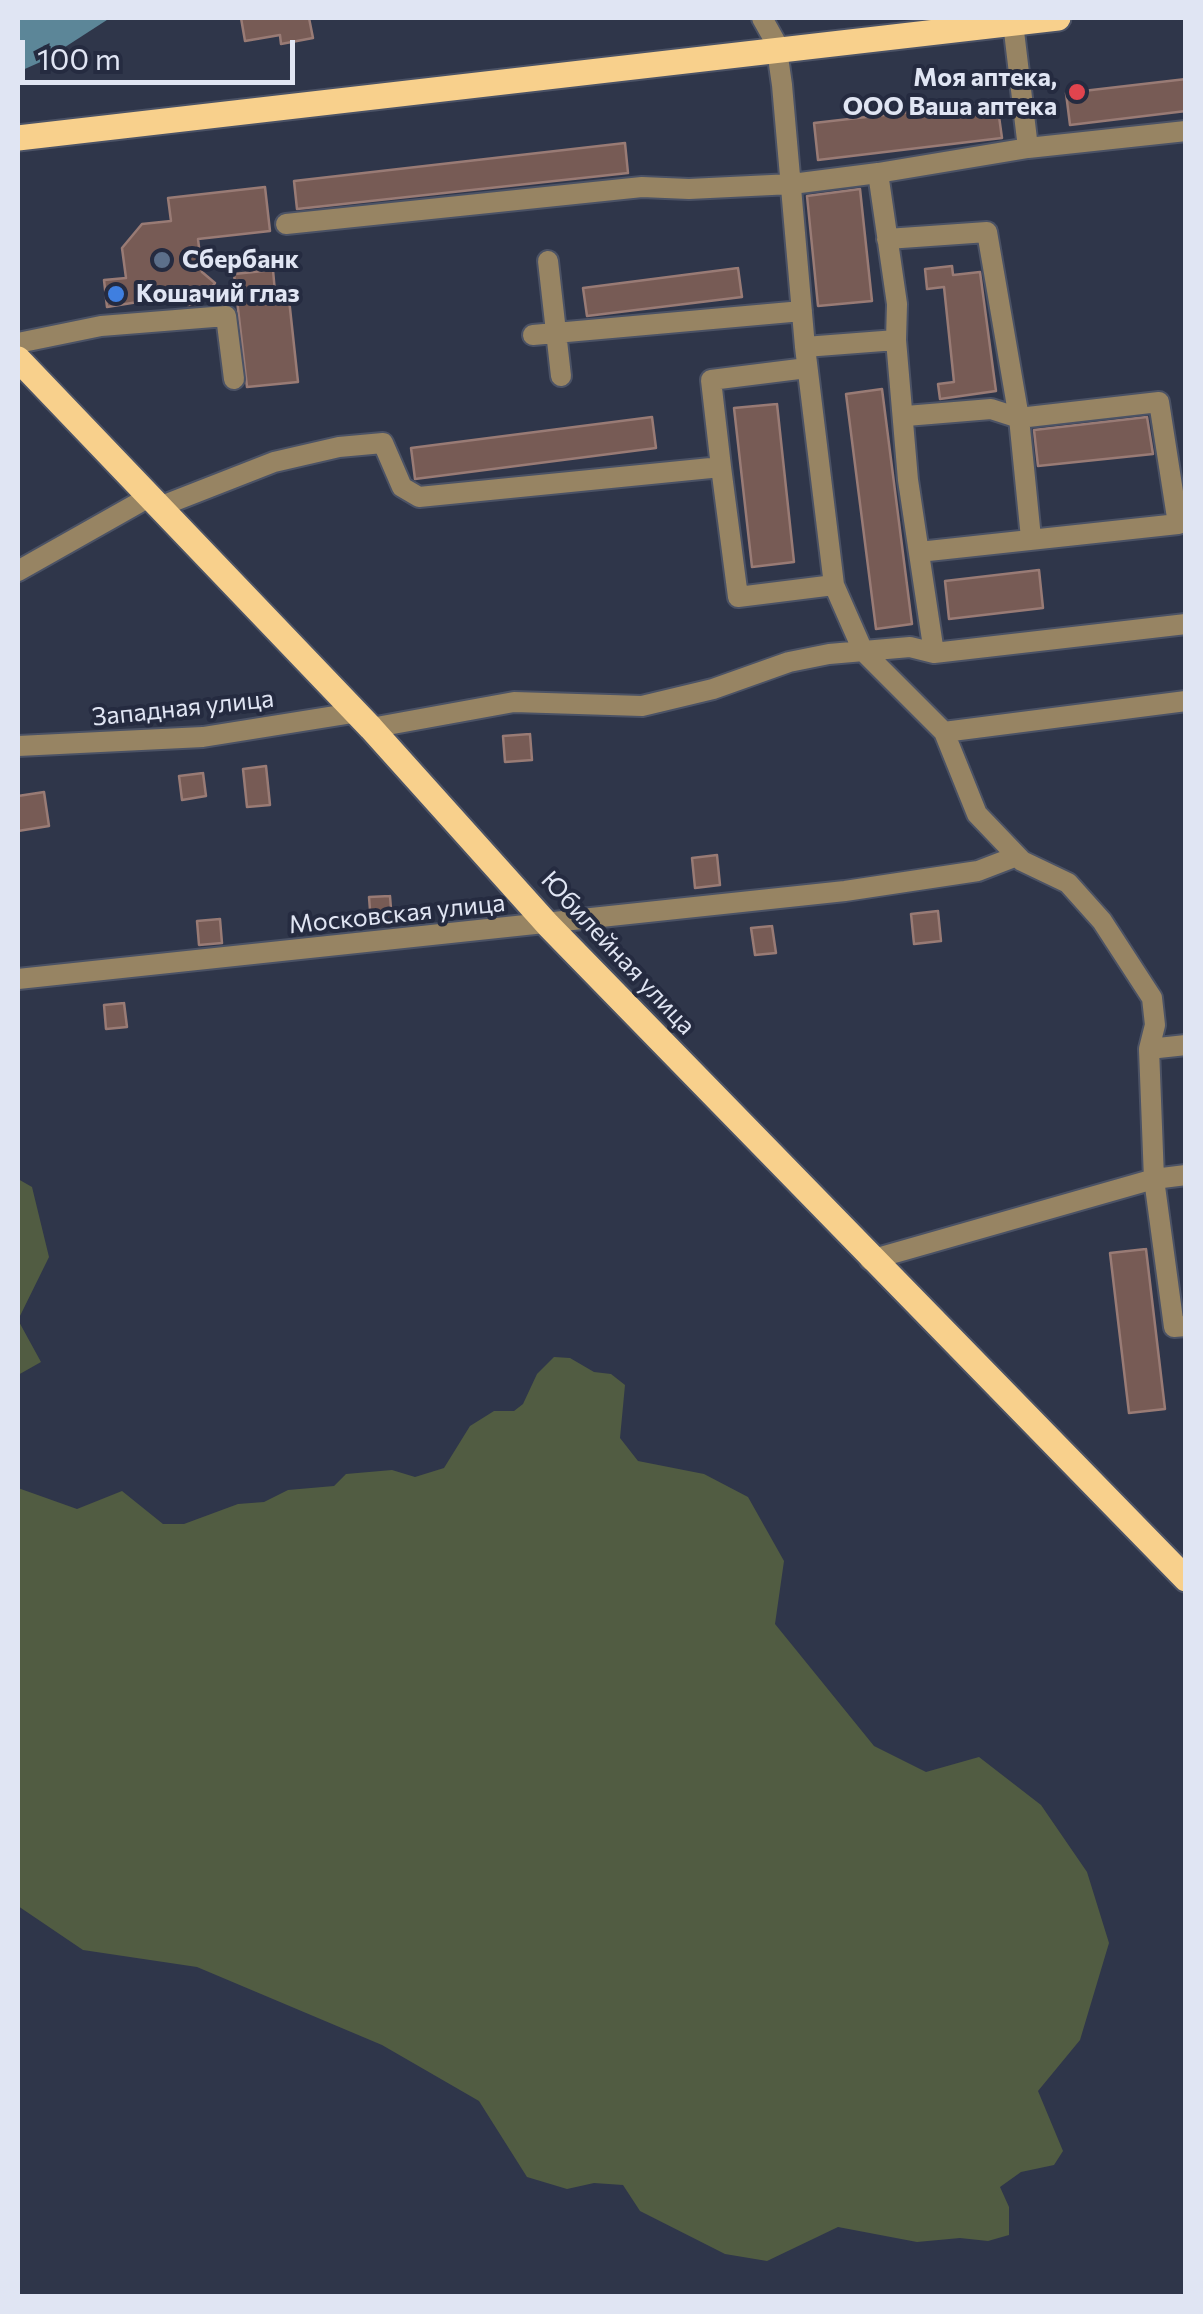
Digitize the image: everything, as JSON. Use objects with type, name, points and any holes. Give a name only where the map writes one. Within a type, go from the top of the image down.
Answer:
[{"type":"main road","points":[[18,138],[1058,18]]},
{"type":"main road","name":"Юбилейная улица","points":[[18,359],[362,720],[548,924],[870,1260],[1186,1578]]},
{"type":"street","points":[[762,18],[778,52],[804,346],[834,585],[863,651],[944,732],[977,814],[1017,856],[1068,883],[1102,921],[1152,998],[1154,1178],[1174,1327],[1186,1326]]},
{"type":"street","points":[[1013,23],[1028,148]]},
{"type":"street","points":[[286,224],[642,186],[689,189],[792,184],[878,174],[1028,148],[1186,131]]},
{"type":"street","points":[[878,174],[897,304],[896,340],[906,416],[908,480],[934,653]]},
{"type":"street","points":[[887,239],[987,232],[1018,418],[1031,538]]},
{"type":"street","points":[[548,261],[560,376]]},
{"type":"street","points":[[533,335],[802,310]]},
{"type":"street","points":[[18,342],[226,316],[234,378]]},
{"type":"street","points":[[804,346],[896,340]]},
{"type":"street","points":[[808,368],[712,380],[722,466],[738,598],[834,585]]},
{"type":"street","points":[[906,416],[991,409],[1018,418],[1159,402],[1177,468],[1178,524],[919,552]]},
{"type":"street","points":[[18,570],[154,502],[274,462],[368,444],[383,443],[402,487],[418,496],[722,466]]},
{"type":"street","name":"Западная улица","points":[[18,746],[202,736],[514,702],[642,706],[789,662],[910,647],[934,653],[1186,624]]},
{"type":"street","points":[[944,732],[1186,701]]},
{"type":"street","name":"Московская улица","points":[[18,979],[864,888],[978,870],[1017,856]]},
{"type":"street","points":[[1150,1048],[1186,1045]]},
{"type":"street","points":[[870,1260],[1154,1178],[1186,1175]]},
{"type":"green space","points":[[18,1179],[32,1187],[49,1257],[18,1320]]},
{"type":"green space","points":[[18,1320],[41,1362],[18,1375]]},
{"type":"green space","points":[[554,1357],[570,1358],[594,1372],[611,1374],[625,1385],[620,1438],[638,1461],[704,1474],[748,1497],[784,1561],[775,1624],[874,1746],[926,1772],[979,1757],[1041,1805],[1087,1872],[1109,1943],[1080,2040],[1038,2091],[1063,2151],[1054,2165],[1021,2172],[1000,2187],[1009,2207],[1009,2235],[988,2241],[960,2238],[917,2242],[838,2227],[767,2261],[725,2254],[640,2211],[623,2185],[594,2183],[567,2189],[527,2177],[479,2101],[382,2045],[197,1967],[83,1950],[18,1906],[18,1488],[77,1509],[122,1491],[163,1524],[184,1524],[238,1504],[264,1502],[288,1490],[334,1486],[346,1474],[392,1470],[415,1477],[444,1468],[470,1426],[494,1411],[514,1411],[523,1404],[537,1374]]},
{"type":"water","points":[[18,18],[110,18],[45,60],[18,72]]},
{"type":"building","points":[[241,18],[309,18],[313,38],[281,44],[280,35],[245,41]]},
{"type":"building","points":[[1186,79],[1186,111],[1070,125],[1066,93]]},
{"type":"building","points":[[997,102],[1002,138],[818,160],[814,123]]},
{"type":"building","points":[[625,143],[628,173],[297,209],[294,181]]},
{"type":"building","name":"Сбербанк","points":[[265,187],[270,231],[198,239],[202,272],[215,283],[199,304],[188,305],[175,296],[107,307],[104,280],[126,278],[122,248],[142,224],[171,221],[168,198]]},
{"type":"building","points":[[860,189],[872,301],[818,306],[807,196]]},
{"type":"building","points":[[952,266],[953,275],[980,272],[996,391],[940,399],[938,384],[954,382],[944,287],[927,289],[925,269]]},
{"type":"building","points":[[738,268],[742,297],[587,316],[583,288]]},
{"type":"building","points":[[273,270],[275,292],[288,290],[298,382],[247,387],[234,274]]},
{"type":"building","points":[[882,389],[912,624],[876,629],[846,394]]},
{"type":"building","points":[[777,404],[794,562],[752,567],[734,408]]},
{"type":"building","points":[[652,417],[656,448],[415,479],[411,448]]},
{"type":"building","points":[[1147,417],[1153,454],[1038,466],[1034,430]]},
{"type":"building","points":[[1039,570],[1043,608],[949,619],[945,581]]},
{"type":"building","points":[[530,734],[532,760],[505,762],[503,736]]},
{"type":"building","points":[[266,766],[270,805],[247,807],[243,769]]},
{"type":"building","points":[[203,773],[206,796],[182,800],[179,776]]},
{"type":"building","points":[[44,792],[49,826],[18,831],[18,796]]},
{"type":"building","points":[[717,855],[720,885],[695,888],[692,858]]},
{"type":"building","points":[[390,896],[392,922],[371,923],[369,897]]},
{"type":"building","points":[[938,911],[941,941],[914,944],[911,914]]},
{"type":"building","points":[[220,919],[222,943],[199,945],[197,921]]},
{"type":"building","points":[[772,926],[776,953],[755,955],[751,928]]},
{"type":"building","points":[[124,1003],[127,1027],[106,1029],[104,1005]]},
{"type":"building","points":[[1146,1249],[1165,1409],[1129,1413],[1110,1253]]},
{"type":"place","name":"Моя аптека, ООО Ваша аптека","points":[[1077,92]]},
{"type":"place","name":"Сбербанк","points":[[162,260]]},
{"type":"place","name":"Кошачий глаз","points":[[116,294]]}]
